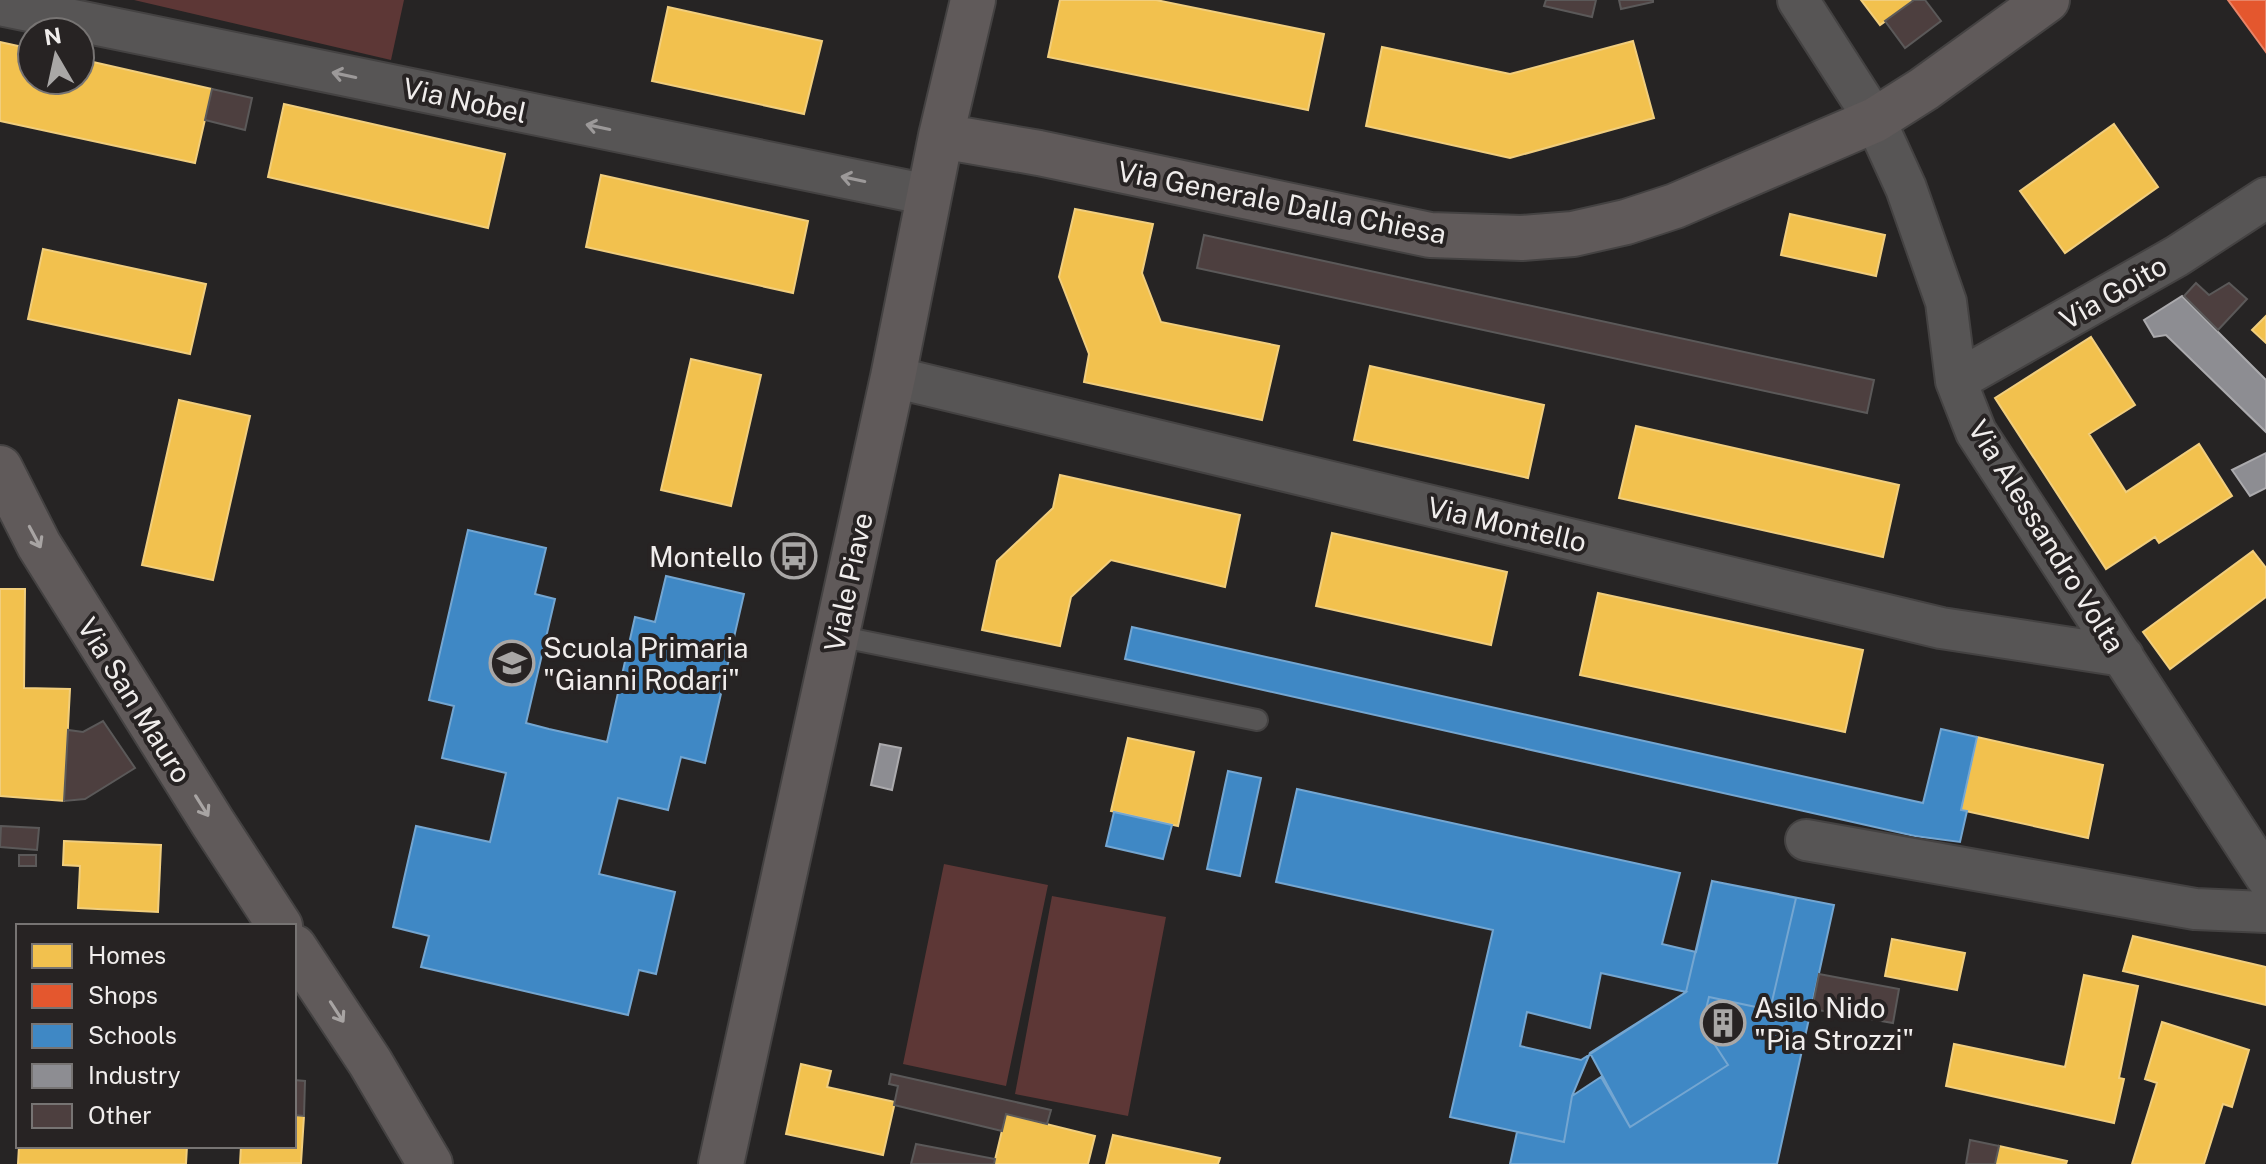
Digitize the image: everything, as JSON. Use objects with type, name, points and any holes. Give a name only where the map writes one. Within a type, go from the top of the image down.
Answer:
[{"type":"street","name":"Viale Piave","points":[[721,1164],[893,377],[941,136],[973,0]]},
{"type":"street","name":"Via Alessandro Volta","points":[[1798,0],[1875,120],[1906,188],[1946,302],[1956,381],[1976,432],[2266,877]]},
{"type":"street","name":"Via Generale Dalla Chiesa","points":[[941,136],[1039,153],[1417,233],[1522,238],[1573,234],[1626,222],[1675,206],[1875,120],[1924,89],[2047,0]]},
{"type":"street","name":"Via Nobel","points":[[0,5],[929,195]]},
{"type":"street","name":"Via Goito","points":[[1956,381],[2177,256],[2266,198]]},
{"type":"street","name":"Via Montello","points":[[893,377],[1941,628],[2123,656]]},
{"type":"street","name":"Via San Mauro","points":[[0,468],[39,545],[279,924]]},
{"type":"street","points":[[1806,840],[2195,909],[2266,912]]},
{"type":"street","points":[[296,950],[370,1062],[430,1164]]},
{"type":"lane","points":[[837,636],[1257,720]]},
{"type":"shaded area","points":[[134,0],[404,0],[391,60]]},
{"type":"shaded area","points":[[944,864],[1048,885],[1006,1086],[903,1064]]},
{"type":"shaded area","points":[[1052,896],[1166,917],[1128,1116],[1015,1094]]},
{"type":"building: Homes","points":[[1060,0],[1156,0],[1324,34],[1308,110],[1048,57]]},
{"type":"building: Homes","points":[[1861,0],[1910,0],[1912,2],[1880,25]]},
{"type":"building: Homes","points":[[668,7],[822,41],[804,114],[652,81]]},
{"type":"building: Homes","points":[[1633,41],[1654,118],[1510,158],[1366,126],[1382,47],[1510,74]]},
{"type":"building: Homes","points":[[0,42],[16,46],[16,96],[96,96],[96,63],[212,89],[195,163],[0,121]]},
{"type":"building: Homes","points":[[284,104],[505,154],[488,228],[268,177]]},
{"type":"building: Homes","points":[[2114,124],[2158,187],[2065,253],[2020,191]]},
{"type":"building: Homes","points":[[601,175],[808,221],[793,293],[586,247]]},
{"type":"building: Homes","points":[[1075,209],[1153,224],[1142,273],[1161,322],[1279,346],[1262,420],[1084,382],[1089,354],[1059,277]]},
{"type":"building: Homes","points":[[1790,214],[1885,235],[1876,276],[1781,255]]},
{"type":"building: Homes","points":[[43,249],[206,284],[190,354],[28,319]]},
{"type":"building: Homes","points":[[2266,316],[2266,343],[2252,330]]},
{"type":"building: Homes","points":[[2091,337],[2135,405],[2089,434],[2126,492],[2199,444],[2232,496],[2159,543],[2155,537],[2106,569],[1995,398]]},
{"type":"building: Homes","points":[[691,359],[761,375],[731,506],[661,490]]},
{"type":"building: Homes","points":[[1370,366],[1544,405],[1528,478],[1354,440]]},
{"type":"building: Homes","points":[[179,400],[250,416],[213,580],[142,565]]},
{"type":"building: Homes","points":[[1636,426],[1899,485],[1883,557],[1619,498]]},
{"type":"building: Homes","points":[[1060,475],[1240,515],[1225,587],[1111,560],[1071,597],[1060,646],[982,630],[997,561],[1053,508]]},
{"type":"building: Homes","points":[[1332,533],[1507,572],[1491,645],[1316,606]]},
{"type":"building: Homes","points":[[2253,551],[2266,568],[2266,597],[2170,669],[2143,632]]},
{"type":"building: Homes","points":[[0,589],[25,589],[24,688],[70,689],[64,801],[0,796]]},
{"type":"building: Homes","points":[[1598,593],[1863,650],[1845,732],[1580,675]]},
{"type":"building: Homes","points":[[1977,737],[2103,765],[2088,838],[1961,810]]},
{"type":"building: Homes","points":[[1128,738],[1194,752],[1178,826],[1111,811]]},
{"type":"building: Homes","points":[[64,841],[161,845],[158,912],[78,908],[80,866],[63,865]]},
{"type":"building: Homes","points":[[2133,936],[2266,967],[2266,1005],[2123,971]]},
{"type":"building: Homes","points":[[1892,939],[1965,953],[1957,990],[1885,976]]},
{"type":"building: Homes","points":[[2084,975],[2138,986],[2119,1078],[2124,1079],[2114,1123],[1946,1086],[1954,1044],[2065,1067]]},
{"type":"building: Homes","points":[[2162,1022],[2249,1050],[2232,1107],[2223,1104],[2204,1164],[2132,1164],[2157,1083],[2145,1079]]},
{"type":"building: Homes","points":[[801,1064],[831,1071],[827,1087],[895,1102],[883,1155],[786,1134]]},
{"type":"building: Homes","points":[[1006,1114],[1095,1136],[1088,1164],[994,1164]]},
{"type":"building: Homes","points":[[296,1115],[304,1116],[301,1163],[240,1164],[241,1148],[296,1148]]},
{"type":"building: Homes","points":[[1113,1135],[1220,1158],[1218,1164],[1106,1164]]},
{"type":"building: Homes","points":[[1999,1146],[2067,1161],[2066,1164],[1995,1164]]},
{"type":"building: Homes","points":[[19,1148],[187,1148],[186,1164],[18,1164]]},
{"type":"building: Shops","points":[[2228,0],[2266,0],[2266,52],[2263,48]]},
{"type":"building: Schools","points":[[468,530],[546,548],[535,594],[555,599],[526,723],[549,729],[607,742],[635,617],[655,622],[666,576],[744,594],[705,763],[681,757],[668,810],[618,798],[599,874],[675,892],[656,974],[639,970],[628,1015],[421,967],[429,936],[393,927],[416,826],[490,842],[506,773],[442,758],[454,706],[429,700]]},
{"type":"building: Schools","points":[[1132,627],[1923,803],[1941,729],[1977,737],[1961,810],[1967,811],[1960,842],[1915,836],[1125,659]]},
{"type":"building: Schools","points":[[1228,771],[1261,778],[1240,876],[1207,869]]},
{"type":"building: Schools","points":[[1297,789],[1680,873],[1662,944],[1696,952],[1712,881],[1796,898],[1770,1010],[1709,997],[1702,1025],[1728,1065],[1630,1127],[1601,1077],[1572,1096],[1564,1142],[1450,1117],[1493,930],[1276,882]],"holes":[[[1601,973],[1686,992],[1581,1060],[1520,1046],[1527,1012],[1590,1028]]]},
{"type":"building: Schools","points":[[1114,812],[1172,825],[1163,859],[1106,846]]},
{"type":"building: Schools","points":[[1712,881],[1796,898],[1770,1010],[1709,997],[1702,1025],[1728,1065],[1630,1127],[1590,1053],[1686,992]]},
{"type":"building: Schools","name":"Asilo Nido \"Pia Strozzi\"","points":[[1712,881],[1834,905],[1777,1164],[1510,1164],[1517,1132],[1564,1142],[1572,1096],[1590,1053],[1686,992]]},
{"type":"building: Industry","points":[[2182,296],[2266,380],[2266,432],[2166,335],[2154,337],[2144,320]]},
{"type":"building: Industry","points":[[2266,453],[2266,488],[2250,496],[2232,470]]},
{"type":"building: Industry","points":[[880,744],[901,748],[892,790],[871,785]]},
{"type":"building: Other","points":[[1546,0],[1596,0],[1592,17],[1544,6]]},
{"type":"building: Other","points":[[1619,0],[1653,0],[1653,2],[1621,9]]},
{"type":"building: Other","points":[[1914,0],[1925,0],[1941,21],[1905,48],[1885,21]]},
{"type":"building: Other","points":[[212,89],[252,98],[245,130],[205,120]]},
{"type":"building: Other","points":[[1204,235],[1874,380],[1867,413],[1197,268]]},
{"type":"building: Other","points":[[2196,283],[2209,295],[2229,283],[2247,299],[2218,330],[2184,296]]},
{"type":"building: Other","points":[[103,721],[135,768],[85,799],[64,801],[68,730],[83,732]]},
{"type":"building: Other","points":[[1,826],[39,828],[37,850],[0,847]]},
{"type":"building: Other","points":[[19,855],[36,855],[36,866],[19,866]]},
{"type":"building: Other","points":[[1819,974],[1899,989],[1893,1023],[1812,1009]]},
{"type":"building: Other","points":[[891,1074],[1051,1110],[1047,1124],[1006,1114],[1002,1131],[894,1105],[898,1086],[889,1084]]},
{"type":"building: Other","points":[[296,1080],[305,1081],[304,1116],[296,1115]]},
{"type":"building: Other","points":[[1970,1140],[1999,1146],[1995,1164],[1966,1164]]},
{"type":"building: Other","points":[[916,1144],[995,1159],[994,1164],[911,1164]]},
{"type":"place","name":"Montello","points":[[794,556]]},
{"type":"place","name":"Scuola Primaria \"Gianni Rodari\"","points":[[512,663]]},
{"type":"place","name":"Asilo Nido \"Pia Strozzi\"","points":[[1723,1023]]}]
